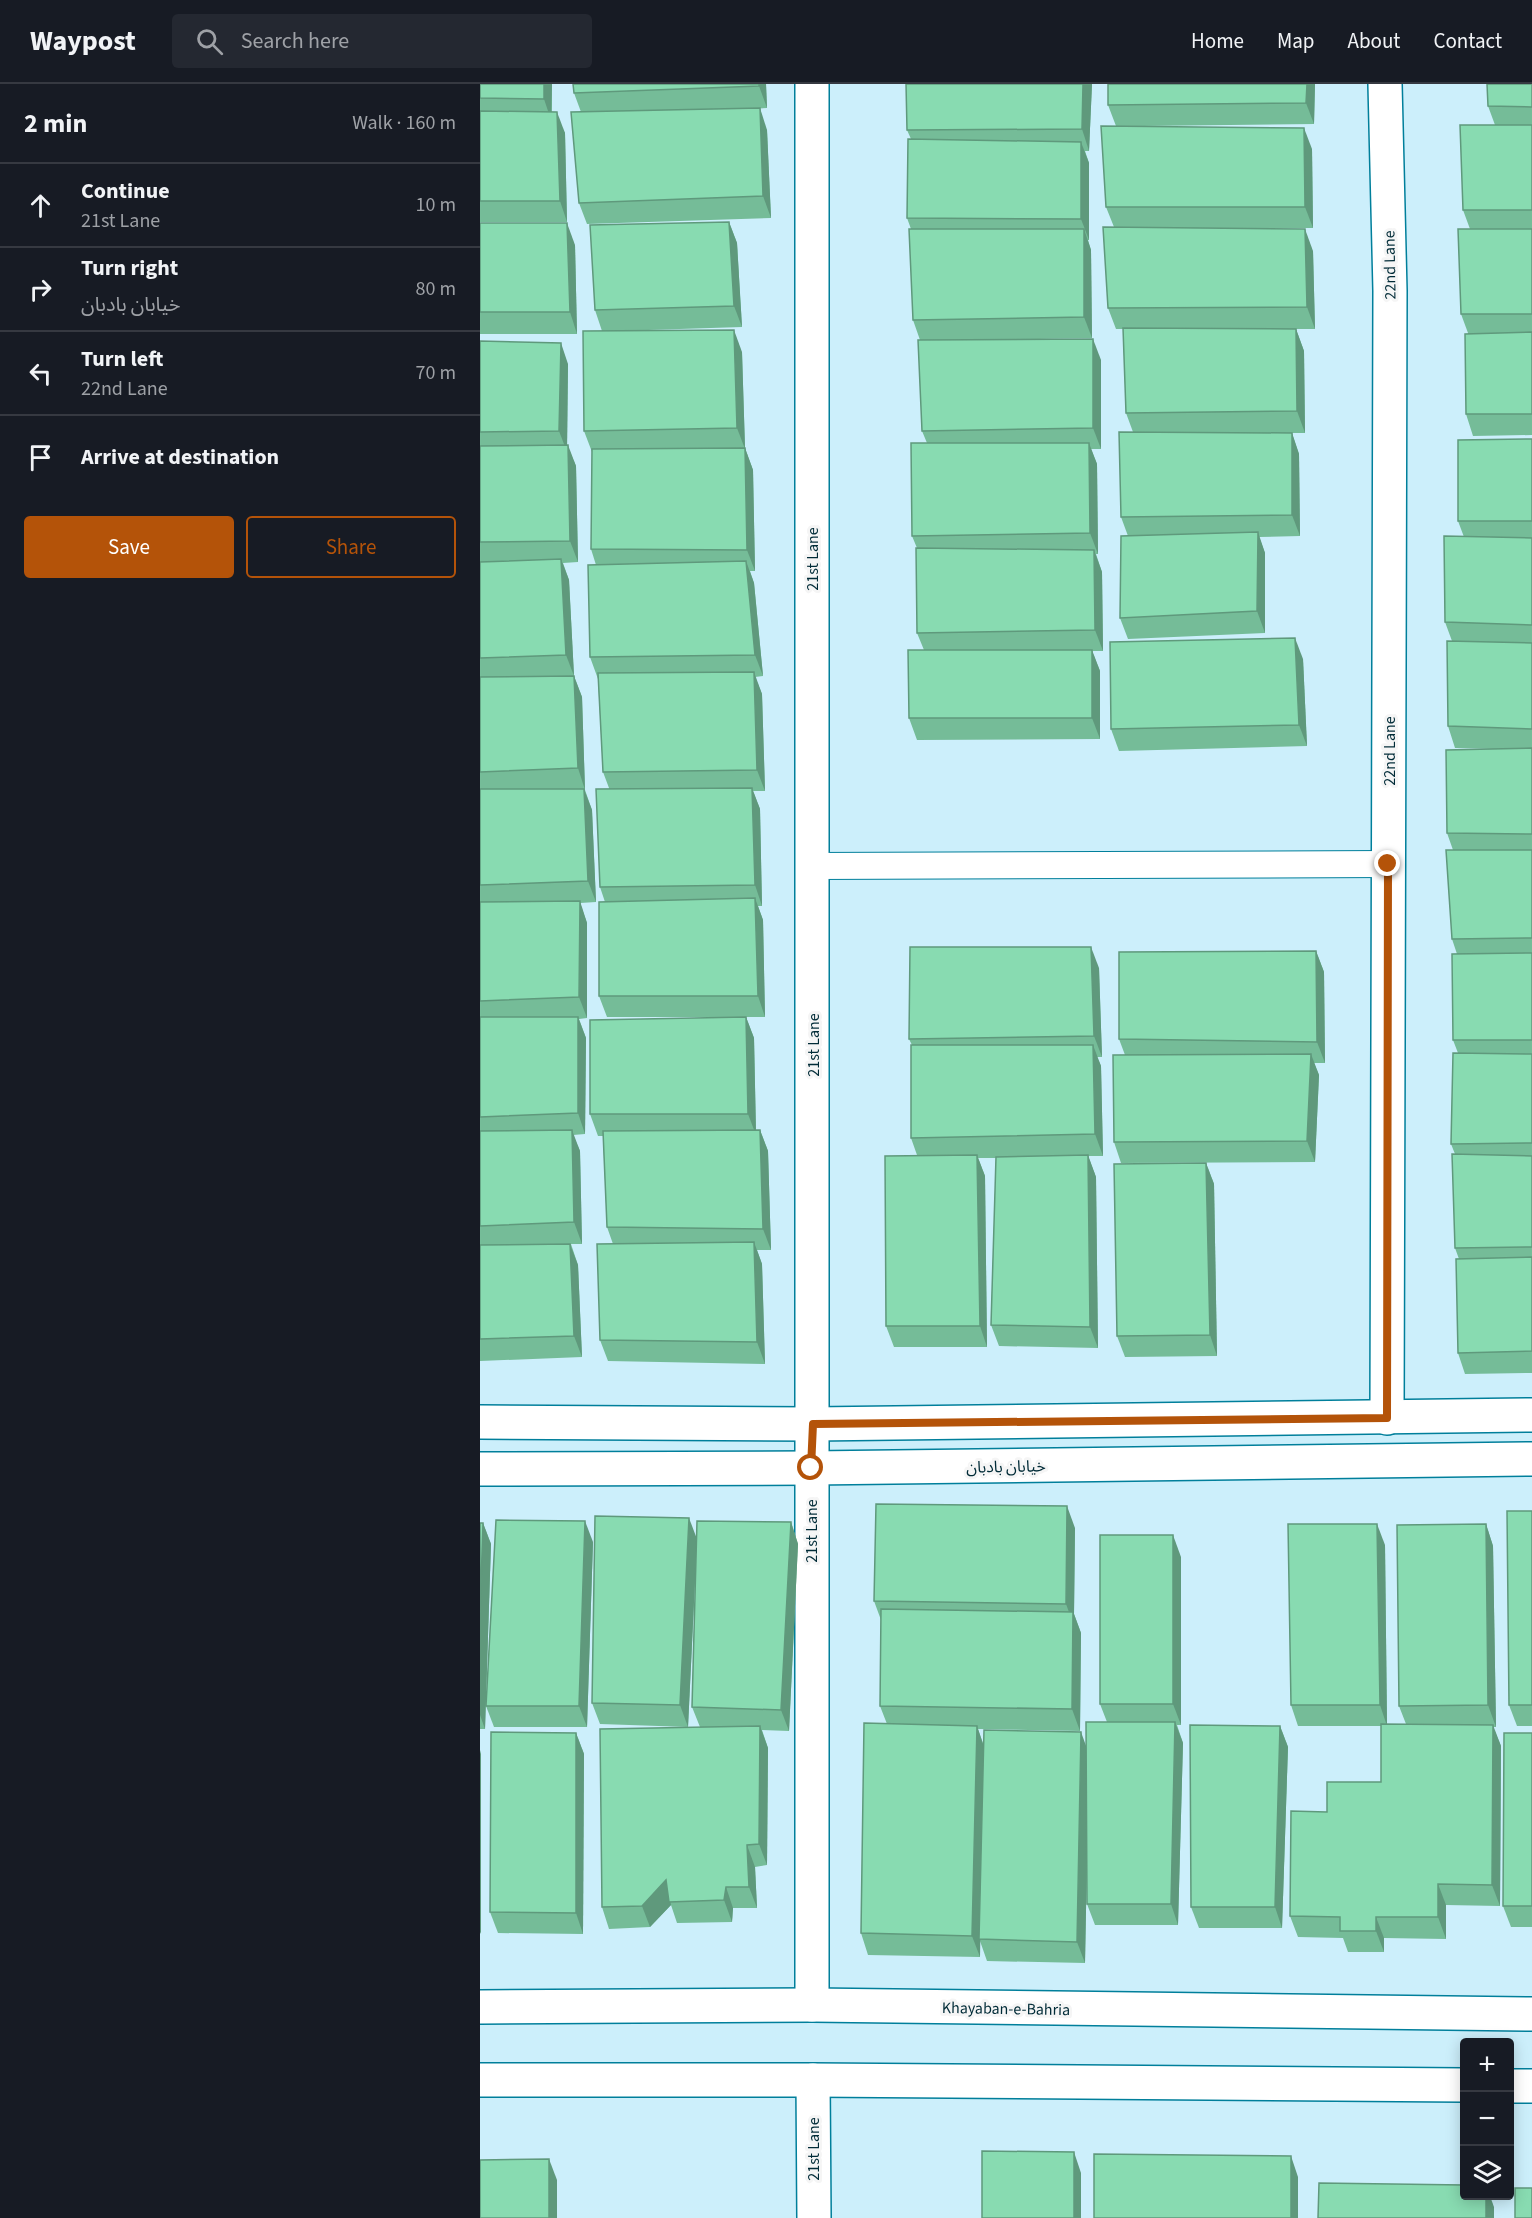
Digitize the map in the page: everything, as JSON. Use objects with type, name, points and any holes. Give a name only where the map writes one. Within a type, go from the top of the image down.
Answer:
[{"type":"street","name":"21st Lane","points":[[812,84],[812,2005]]},
{"type":"street","name":"22nd Lane","points":[[1385,84],[1390,291],[1387,1418]]},
{"type":"street","points":[[480,1422],[813,1424],[1532,1415]]},
{"type":"street","name":"خیابان بادبان","points":[[480,1469],[811,1468],[1532,1459]]},
{"type":"street","name":"Khayaban-e-Bahria","points":[[480,2007],[812,2005],[1532,2014]]},
{"type":"street","points":[[480,2080],[1460,2085]]},
{"type":"street","name":"21st Lane","points":[[813,2080],[814,2218]]},
{"type":"street","points":[[1514,2086],[1532,2086]]},
{"type":"lane","points":[[813,866],[1388,864]]},
{"type":"building","points":[[480,84],[544,84],[544,99],[480,98]]},
{"type":"building","points":[[573,84],[759,84],[759,86],[574,93]]},
{"type":"building","points":[[906,84],[1083,84],[1082,129],[907,130]]},
{"type":"building","points":[[1108,84],[1307,84],[1306,103],[1108,105]]},
{"type":"building","points":[[1487,84],[1532,84],[1532,107],[1488,106]]},
{"type":"building","points":[[760,108],[763,196],[579,203],[571,112]]},
{"type":"building","points":[[480,111],[557,112],[560,201],[480,201]]},
{"type":"building","points":[[1460,125],[1532,125],[1532,210],[1463,210]]},
{"type":"building","points":[[1101,126],[1304,128],[1305,207],[1106,207]]},
{"type":"building","points":[[908,139],[1081,142],[1081,219],[907,218]]},
{"type":"building","points":[[729,222],[734,306],[595,310],[590,225]]},
{"type":"building","points":[[480,223],[567,223],[570,312],[480,312]]},
{"type":"building","points":[[1103,227],[1305,229],[1307,307],[1108,308]]},
{"type":"building","points":[[909,229],[1084,229],[1084,317],[913,320]]},
{"type":"building","points":[[1458,229],[1532,229],[1532,314],[1461,314]]},
{"type":"building","points":[[1123,328],[1296,329],[1297,411],[1126,413]]},
{"type":"building","points":[[734,330],[737,428],[584,431],[583,331]]},
{"type":"building","points":[[1532,332],[1532,414],[1466,414],[1465,334]]},
{"type":"building","points":[[1093,339],[1093,428],[922,431],[918,340]]},
{"type":"building","points":[[480,341],[561,343],[559,431],[480,432]]},
{"type":"building","points":[[1119,432],[1292,433],[1292,515],[1121,517]]},
{"type":"building","points":[[1532,439],[1532,521],[1458,521],[1458,440]]},
{"type":"building","points":[[911,443],[1089,443],[1090,533],[912,536]]},
{"type":"building","points":[[568,445],[570,541],[480,542],[480,446]]},
{"type":"building","points":[[745,448],[747,550],[591,549],[592,449]]},
{"type":"building","points":[[1258,532],[1257,611],[1120,618],[1121,536]]},
{"type":"building","points":[[1444,536],[1532,538],[1532,625],[1445,622]]},
{"type":"building","points":[[916,548],[1094,550],[1095,630],[917,633]]},
{"type":"building","points":[[561,559],[566,655],[480,658],[480,562]]},
{"type":"building","points":[[746,561],[755,655],[590,657],[588,565]]},
{"type":"building","points":[[1295,638],[1299,725],[1111,729],[1110,642]]},
{"type":"building","points":[[1447,641],[1532,643],[1532,729],[1448,726]]},
{"type":"building","points":[[908,650],[1092,650],[1092,718],[909,718]]},
{"type":"building","points":[[754,672],[757,770],[603,772],[598,673]]},
{"type":"building","points":[[574,676],[578,768],[480,772],[480,677]]},
{"type":"building","points":[[1532,748],[1532,834],[1447,833],[1446,750]]},
{"type":"building","points":[[752,788],[755,885],[600,887],[596,789]]},
{"type":"building","points":[[480,789],[584,789],[588,881],[480,885]]},
{"type":"building","points":[[1446,850],[1532,850],[1532,938],[1452,939]]},
{"type":"building","points":[[755,898],[758,996],[599,996],[599,902]]},
{"type":"building","points":[[580,901],[579,997],[480,1001],[480,902]]},
{"type":"building","points":[[910,947],[1091,947],[1094,1036],[909,1039]]},
{"type":"building","points":[[1316,951],[1317,1042],[1119,1039],[1119,952]]},
{"type":"building","points":[[1532,953],[1532,1040],[1453,1040],[1452,954]]},
{"type":"building","points":[[480,1017],[578,1017],[578,1113],[480,1117]]},
{"type":"building","points":[[746,1017],[748,1114],[590,1114],[590,1020]]},
{"type":"building","points":[[911,1045],[1093,1045],[1095,1134],[911,1138]]},
{"type":"building","points":[[1453,1053],[1532,1054],[1532,1143],[1451,1144]]},
{"type":"building","points":[[1311,1054],[1307,1141],[1114,1142],[1113,1055]]},
{"type":"building","points":[[572,1130],[574,1222],[480,1226],[480,1131]]},
{"type":"building","points":[[760,1130],[763,1229],[607,1227],[603,1131]]},
{"type":"building","points":[[1452,1154],[1532,1156],[1532,1247],[1455,1248]]},
{"type":"building","points":[[977,1155],[980,1326],[886,1326],[885,1156]]},
{"type":"building","points":[[1088,1155],[1090,1327],[991,1325],[996,1157]]},
{"type":"building","points":[[1206,1163],[1210,1335],[1117,1336],[1114,1164]]},
{"type":"building","points":[[754,1242],[757,1342],[600,1340],[597,1244]]},
{"type":"building","points":[[570,1244],[574,1336],[480,1339],[480,1245]]},
{"type":"building","points":[[1532,1257],[1532,1351],[1458,1353],[1456,1259]]},
{"type":"building","points":[[876,1504],[1067,1506],[1066,1604],[874,1601]]},
{"type":"building","points":[[1507,1511],[1532,1511],[1532,1705],[1509,1705]]},
{"type":"building","points":[[595,1516],[689,1518],[680,1705],[592,1703]]},
{"type":"building","points":[[496,1520],[585,1521],[579,1706],[486,1706]]},
{"type":"building","points":[[697,1521],[791,1522],[781,1710],[692,1707]]},
{"type":"building","points":[[480,1523],[483,1523],[480,1615]]},
{"type":"building","points":[[1288,1524],[1377,1524],[1380,1705],[1291,1705]]},
{"type":"building","points":[[1486,1524],[1488,1705],[1399,1706],[1397,1525]]},
{"type":"building","points":[[1100,1535],[1173,1535],[1173,1704],[1100,1704]]},
{"type":"building","points":[[881,1609],[1073,1612],[1072,1709],[880,1706]]},
{"type":"building","points":[[1086,1722],[1175,1722],[1171,1904],[1087,1904]]},
{"type":"building","points":[[864,1723],[977,1726],[972,1936],[861,1933]]},
{"type":"building","points":[[1381,1724],[1493,1725],[1492,1885],[1438,1884],[1438,1917],[1376,1917],[1376,1931],[1340,1931],[1340,1917],[1290,1916],[1291,1811],[1327,1812],[1327,1782],[1381,1782]]},
{"type":"building","points":[[1190,1725],[1280,1726],[1275,1907],[1191,1907]]},
{"type":"building","points":[[760,1726],[759,1844],[747,1845],[749,1887],[726,1887],[724,1900],[669,1902],[666,1880],[642,1906],[602,1907],[600,1729]]},
{"type":"building","points":[[984,1730],[1081,1732],[1077,1942],[979,1939]]},
{"type":"building","points":[[491,1732],[576,1733],[576,1913],[490,1912]]},
{"type":"building","points":[[1504,1733],[1532,1733],[1532,1906],[1503,1906]]},
{"type":"building","points":[[982,2151],[1074,2152],[1074,2218],[982,2218]]},
{"type":"building","points":[[1094,2154],[1291,2156],[1291,2218],[1094,2218]]},
{"type":"building","points":[[549,2159],[549,2218],[480,2218],[480,2160]]},
{"type":"building","points":[[1319,2183],[1460,2185],[1460,2200],[1486,2200],[1486,2218],[1318,2218]]},
{"type":"building","points":[[1515,2188],[1532,2188],[1532,2218],[1515,2218]]},
{"type":"route","points":[[811,1468],[813,1424],[1387,1418],[1388,864]]}]
